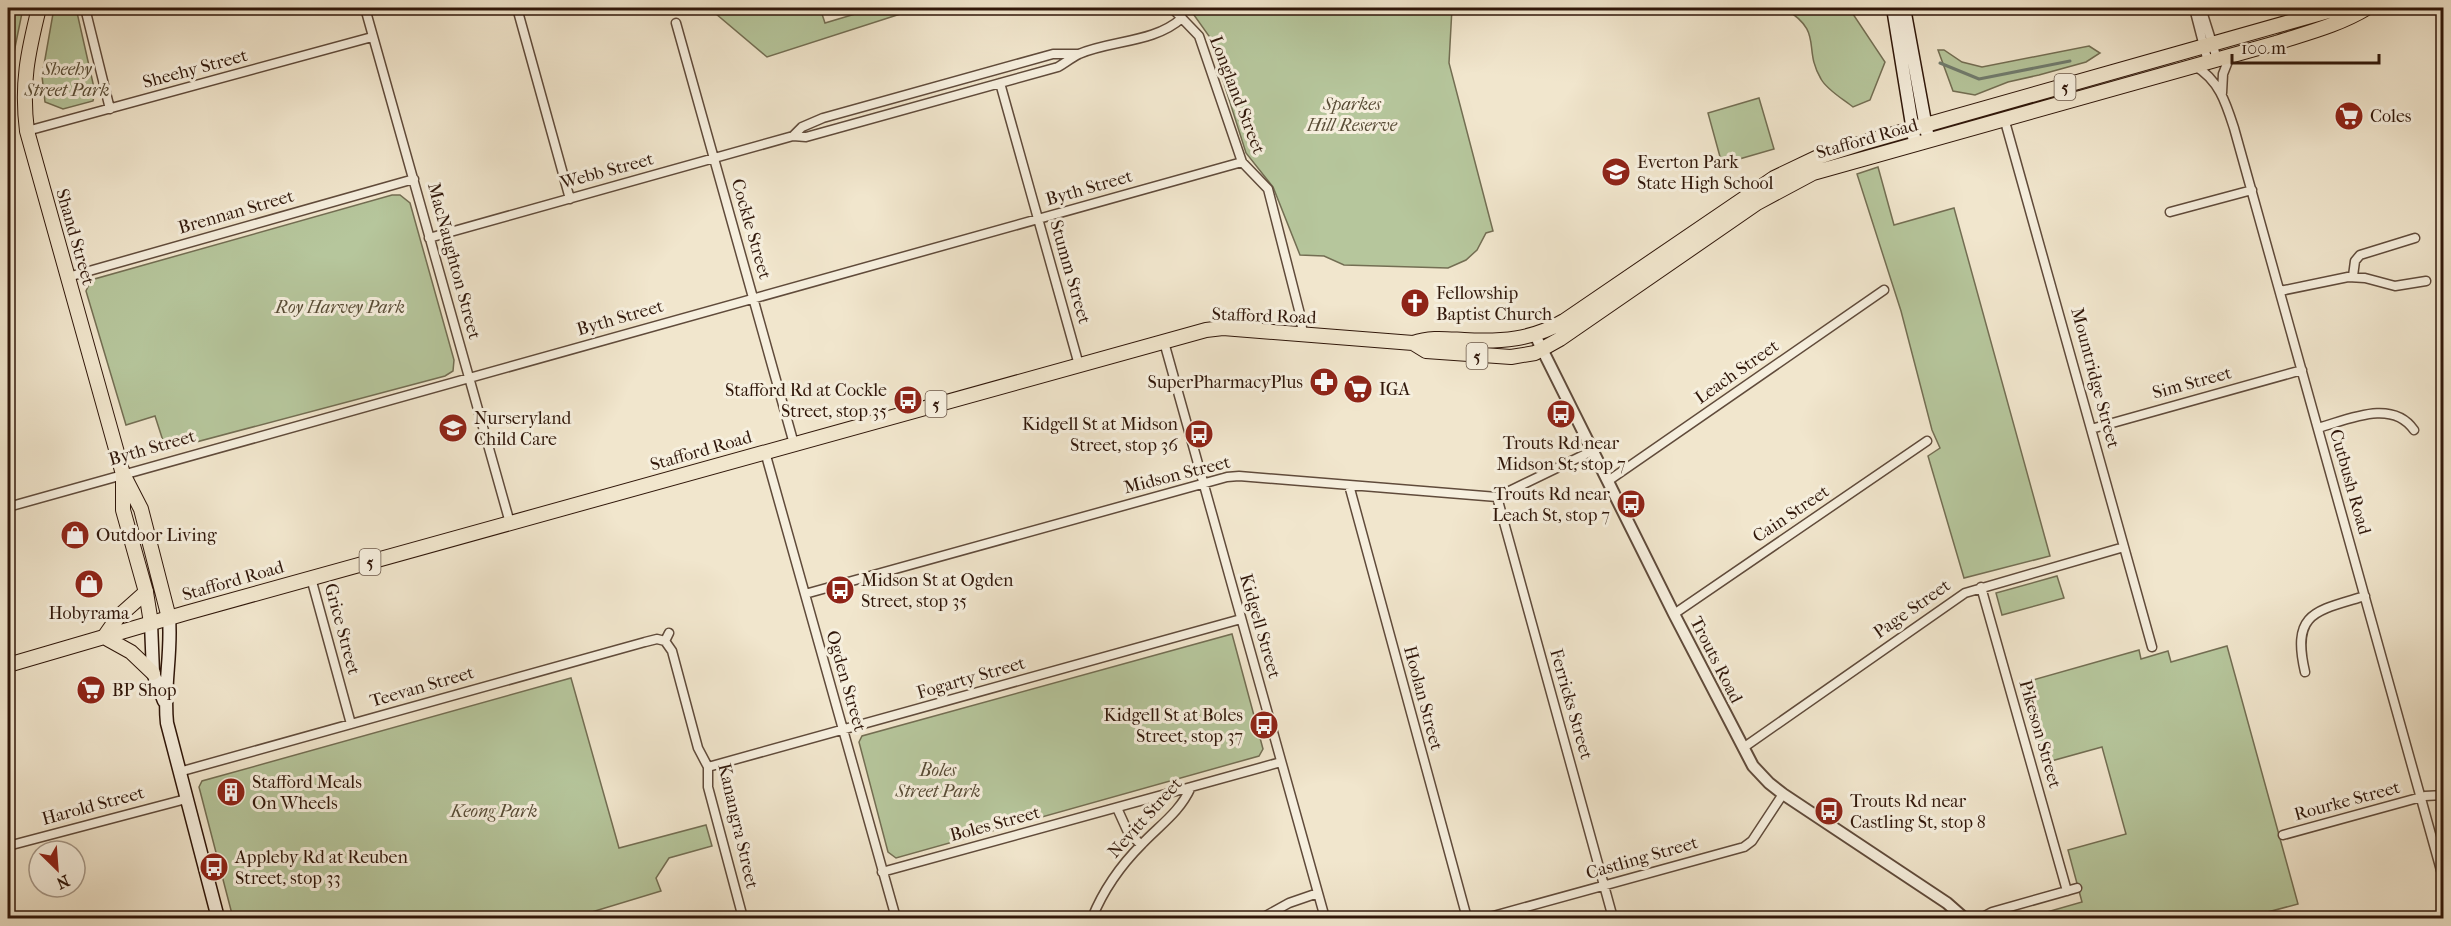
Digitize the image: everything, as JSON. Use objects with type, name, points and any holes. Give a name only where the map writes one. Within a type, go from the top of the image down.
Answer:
[{"type":"main road","name":"Shand Street","points":[[39,8],[26,63],[24,104],[27,131],[123,474],[141,509],[169,618]]},
{"type":"main road","points":[[1893,8],[1922,142]]},
{"type":"main road","points":[[1904,8],[1919,127]]},
{"type":"main road","name":"Stafford Road","points":[[8,666],[311,578],[1206,330],[1223,328],[1413,343],[1429,338],[1496,341],[1535,335],[1564,321],[1774,178],[1818,157],[2339,8]]},
{"type":"main road","name":"Stafford Road","points":[[1413,343],[1426,351],[1501,358],[1527,356],[1542,350],[1776,192],[1825,169],[2322,29],[2367,8]]},
{"type":"main road","name":"Shand Street","points":[[123,474],[123,510],[146,591],[151,623]]},
{"type":"main road","points":[[146,591],[118,617],[104,637],[131,652],[153,674]]},
{"type":"main road","points":[[164,700],[171,637],[169,618]]},
{"type":"main road","points":[[151,623],[153,674],[164,700],[179,772],[218,918]]},
{"type":"street","points":[[85,8],[110,109]]},
{"type":"street","name":"MacNaughton Street","points":[[365,8],[510,523]]},
{"type":"street","points":[[517,8],[570,199]]},
{"type":"street","name":"Longland Street","points":[[1172,8],[1199,36],[1242,162],[1268,189],[1303,334]]},
{"type":"street","points":[[2194,8],[2208,45],[2218,59]]},
{"type":"street","points":[[2201,8],[2208,45]]},
{"type":"street","name":"Webb Street","points":[[793,136],[802,127],[823,118],[1053,54],[1079,54],[1155,34],[1174,25],[1182,18]]},
{"type":"street","name":"Cockle Street","points":[[676,23],[794,444]]},
{"type":"street","name":"Sheehy Street","points":[[27,131],[372,37]]},
{"type":"street","name":"Webb Street","points":[[429,238],[793,136],[806,137],[1058,67],[1079,54]]},
{"type":"street","name":"Cutbush Road","points":[[2218,59],[2223,74],[2222,93]]},
{"type":"street","name":"Cutbush Road","points":[[2193,66],[2210,76],[2222,93],[2252,190],[2444,881]]},
{"type":"street","name":"Stumm Street","points":[[1000,83],[1079,365]]},
{"type":"street","name":"Mountridge Street","points":[[2004,118],[2152,647]]},
{"type":"street","name":"Byth Street","points":[[8,507],[1242,162]]},
{"type":"street","name":"Brennan Street","points":[[68,277],[414,179]]},
{"type":"street","points":[[2170,212],[2252,190]]},
{"type":"street","points":[[2353,276],[2355,261],[2360,255],[2415,238]]},
{"type":"street","points":[[2280,291],[2353,276],[2395,286],[2426,280]]},
{"type":"street","name":"Leach Street","points":[[1608,482],[1884,290]]},
{"type":"street","name":"Trouts Road","points":[[1535,335],[1674,614],[1743,748],[1761,775],[1783,794],[1947,903],[1964,918]]},
{"type":"street","name":"Kidgell Street","points":[[1164,342],[1325,918]]},
{"type":"street","name":"Sim Street","points":[[2091,429],[2302,370]]},
{"type":"street","points":[[2318,428],[2380,412],[2403,419],[2414,430]]},
{"type":"street","name":"Cain Street","points":[[1674,614],[1927,441]]},
{"type":"street","points":[[1497,497],[1592,451]]},
{"type":"street","name":"Ogden Street","points":[[765,452],[896,918]]},
{"type":"street","name":"Midson Street","points":[[805,594],[1203,483],[1239,476],[1497,497]]},
{"type":"street","name":"Hoolan Street","points":[[1349,485],[1467,918]]},
{"type":"street","name":"Ferricks Street","points":[[1497,497],[1613,918]]},
{"type":"street","name":"Page Street","points":[[1743,748],[1958,596],[1981,587],[2124,547]]},
{"type":"street","name":"Grice Street","points":[[311,578],[351,724]]},
{"type":"street","name":"Pikeson Street","points":[[1981,587],[2067,891]]},
{"type":"street","points":[[2305,672],[2300,640],[2310,616],[2320,610],[2365,596]]},
{"type":"street","name":"Fogarty Street","points":[[708,767],[1241,619]]},
{"type":"street","name":"Teevan Street","points":[[179,772],[667,637]]},
{"type":"street","name":"Kanangra Street","points":[[667,637],[699,751],[708,767],[708,788],[743,918]]},
{"type":"street","name":"Nevitt Street","points":[[1092,918],[1110,883],[1141,844],[1179,809],[1191,787],[1281,762]]},
{"type":"street","name":"Boles Street","points":[[882,872],[1191,787]]},
{"type":"street","name":"Castling Street","points":[[1486,918],[1743,847],[1752,841],[1783,794]]},
{"type":"street","name":"Rourke Street","points":[[2283,835],[2420,797],[2444,795]]},
{"type":"street","name":"Harold Street","points":[[8,846],[186,798]]},
{"type":"street","points":[[1117,807],[1127,830],[1141,844]]},
{"type":"street","points":[[1981,918],[1992,912],[2077,888]]},
{"type":"street","points":[[1262,918],[1289,903],[1318,893]]},
{"type":"green space","points":[[8,8],[23,8],[8,82]]},
{"type":"green space","name":"Sheehy Street Park","points":[[54,8],[76,8],[95,92],[93,101],[63,109],[45,102],[42,76]]},
{"type":"green space","points":[[709,8],[820,8],[825,23],[875,8],[919,8],[767,57]]},
{"type":"green space","name":"Sparkes Hill Reserve","points":[[1189,8],[1452,8],[1449,63],[1493,231],[1486,233],[1477,250],[1466,260],[1448,268],[1344,265],[1324,256],[1300,255],[1273,187],[1246,153],[1209,36]]},
{"type":"green space","points":[[1784,8],[1849,8],[1885,62],[1870,100],[1853,107],[1827,87],[1816,68],[1809,33],[1797,17]]},
{"type":"green space","points":[[2089,46],[2100,53],[2086,62],[2008,82],[1975,95],[1953,91],[1938,50],[1944,50],[1962,62],[1982,67]]},
{"type":"green space","points":[[1759,98],[1774,149],[1722,164],[1708,113]]},
{"type":"green space","points":[[1878,167],[1894,225],[1954,208],[2050,556],[1964,578],[1928,456],[1940,448],[1932,430],[1901,311],[1857,174]]},
{"type":"green space","name":"Roy Harvey Park","points":[[392,195],[400,195],[410,203],[454,360],[453,371],[445,376],[166,450],[155,416],[126,425],[86,291],[91,280]]},
{"type":"green space","points":[[2057,576],[2064,598],[2002,615],[1996,593]]},
{"type":"green space","name":"Boles Street Park","points":[[1232,634],[1263,749],[1259,756],[896,858],[888,852],[859,742],[862,736]]},
{"type":"green space","points":[[2227,646],[2298,904],[2245,918],[2042,918],[2040,914],[2082,902],[2068,850],[2126,834],[2102,747],[2044,763],[2022,683],[2139,650],[2141,659],[2168,651],[2171,662]]},
{"type":"green space","name":"Keong Park","points":[[571,678],[619,848],[706,825],[712,846],[669,858],[656,878],[661,891],[572,918],[233,918],[199,787],[202,781]]},
{"type":"waterway","points":[[1940,63],[1979,79],[2070,61]]},
{"type":"place","name":"Coles","points":[[2349,116]]},
{"type":"place","name":"Everton Park State High School","points":[[1616,172]]},
{"type":"place","name":"Fellowship Baptist Church","points":[[1415,303]]},
{"type":"place","name":"SuperPharmacyPlus","points":[[1324,382]]},
{"type":"place","name":"IGA","points":[[1358,389]]},
{"type":"place","name":"Stafford Rd at Cockle Street, stop 35","points":[[908,400]]},
{"type":"place","name":"Trouts Rd near Midson St, stop 7","points":[[1561,414]]},
{"type":"place","name":"Nurseryland Child Care","points":[[453,428]]},
{"type":"place","name":"Kidgell St at Midson Street, stop 36","points":[[1199,434]]},
{"type":"place","name":"Trouts Rd near Leach St, stop 7","points":[[1631,504]]},
{"type":"place","name":"Outdoor Living","points":[[75,535]]},
{"type":"place","name":"Hobyrama","points":[[89,584]]},
{"type":"place","name":"Midson St at Ogden Street, stop 35","points":[[840,590]]},
{"type":"place","name":"BP Shop","points":[[91,690]]},
{"type":"place","name":"Kidgell St at Boles Street, stop 37","points":[[1264,725]]},
{"type":"place","name":"Stafford Meals On Wheels","points":[[231,792]]},
{"type":"place","name":"Trouts Rd near Castling St, stop 8","points":[[1829,811]]},
{"type":"place","name":"Appleby Rd at Reuben Street, stop 33","points":[[214,867]]}]
